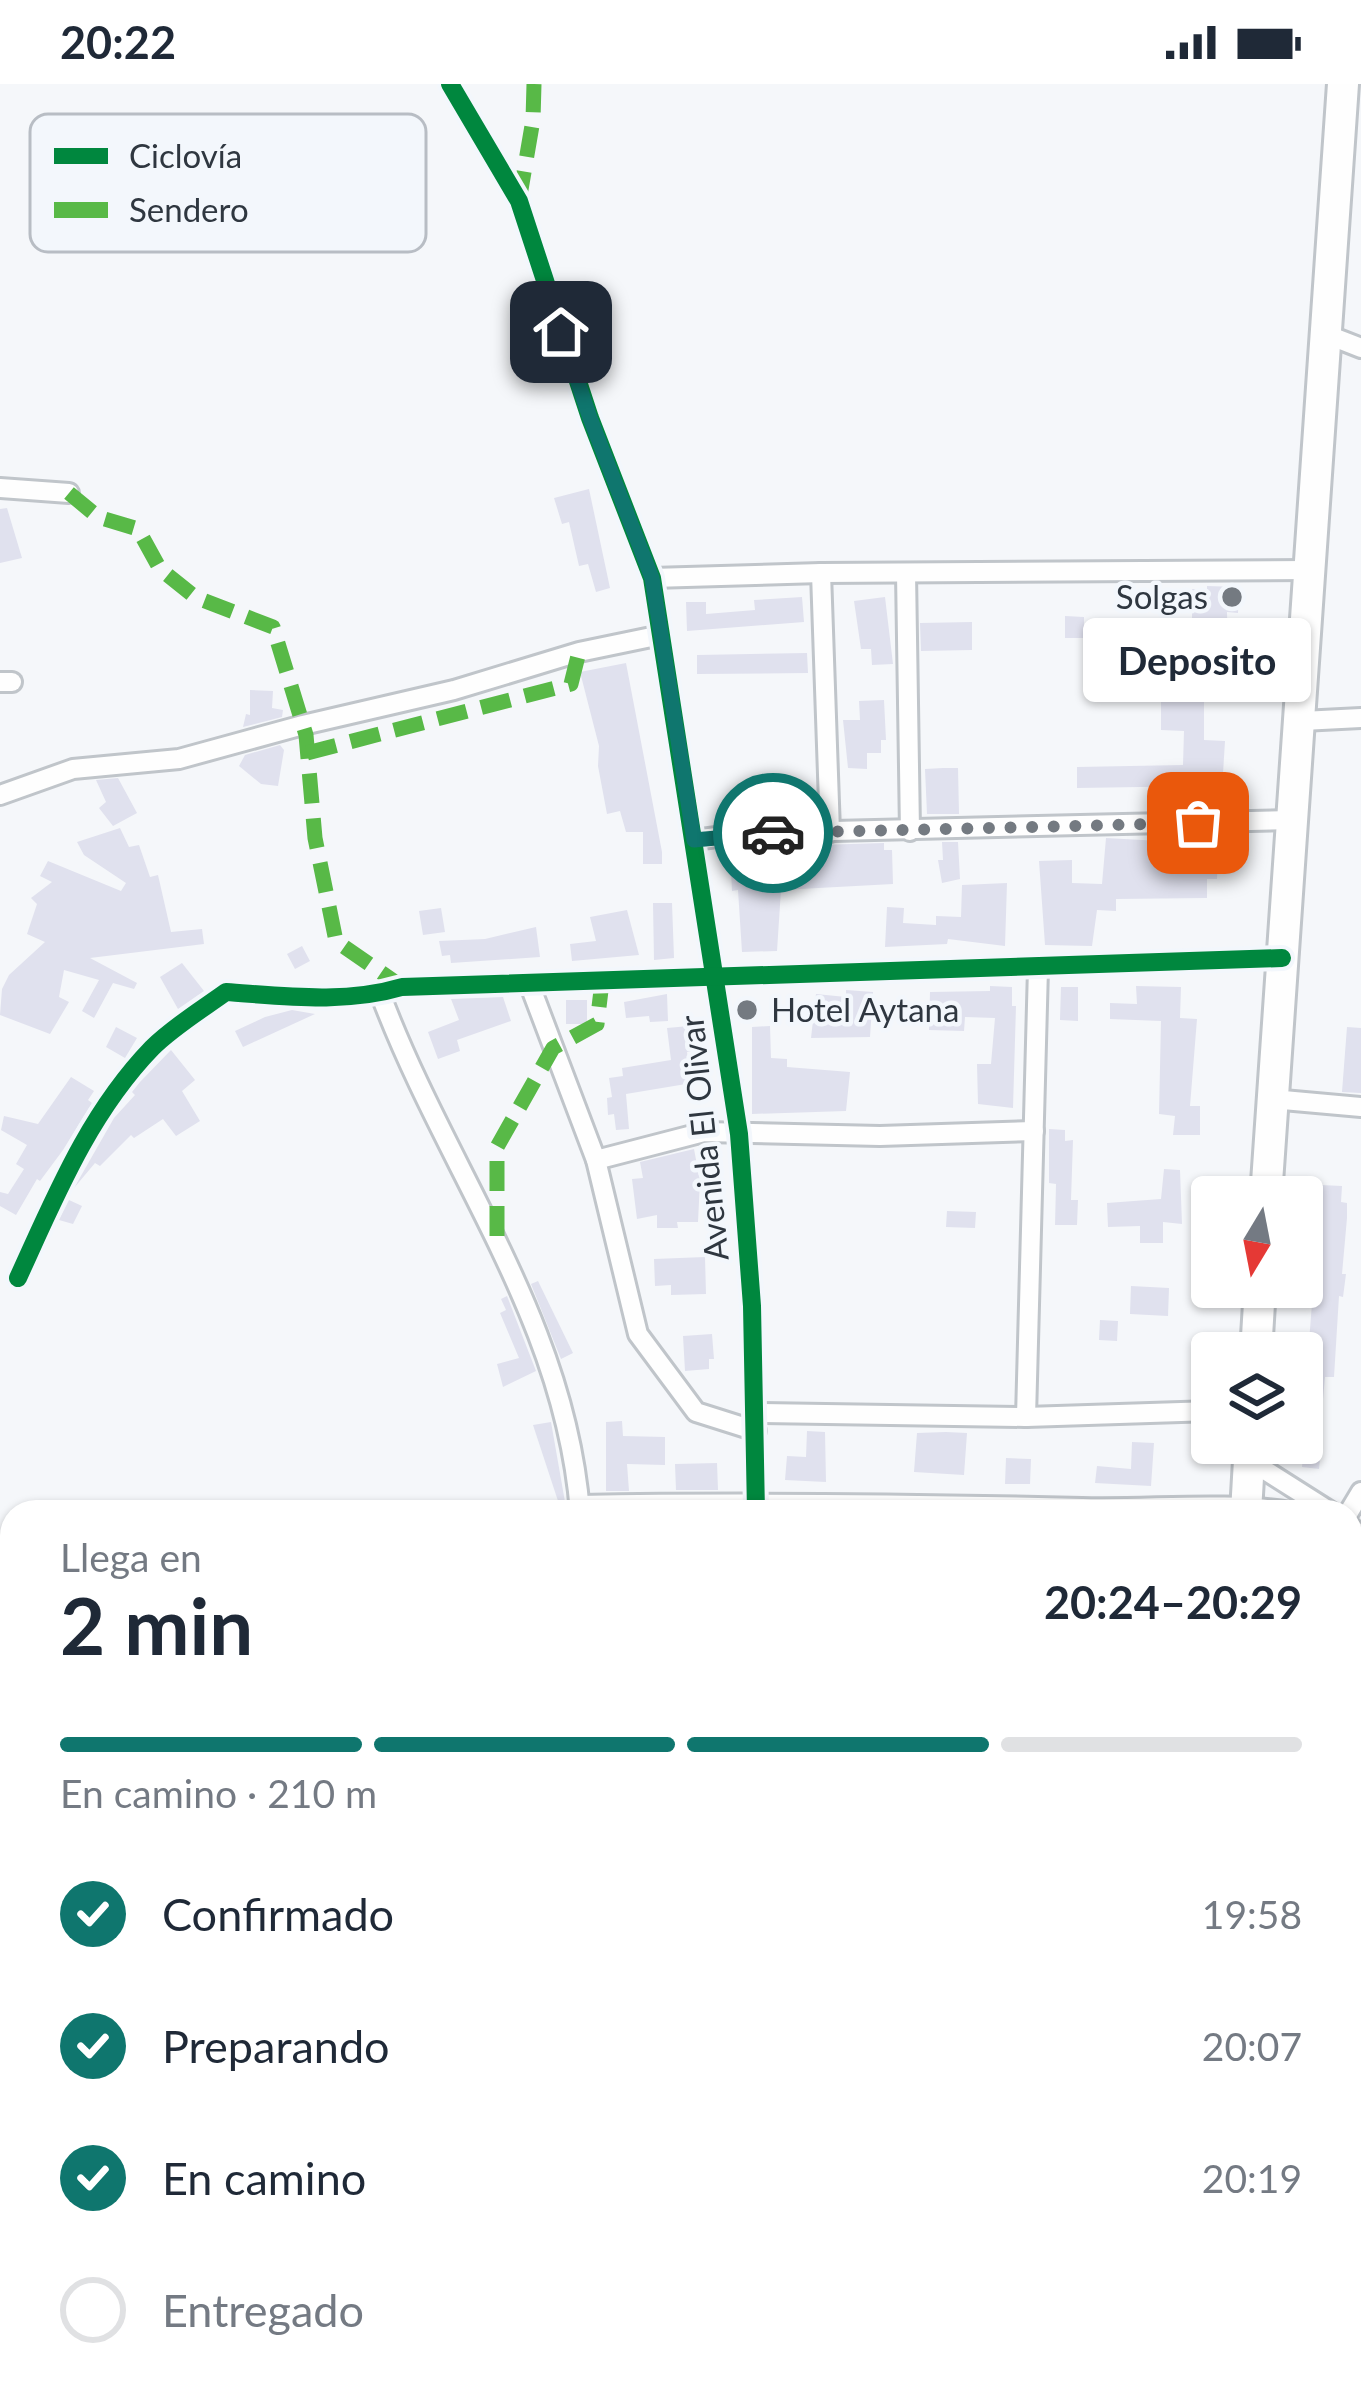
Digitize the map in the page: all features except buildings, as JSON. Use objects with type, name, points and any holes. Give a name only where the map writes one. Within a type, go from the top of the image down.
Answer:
[{"type":"highway","points":[[1267,1176],[1309,570],[1351,119],[1343,84]]},
{"type":"highway","points":[[1246,1500],[1248,1464]]},
{"type":"street","name":"Avenida El Olivar","points":[[450,84],[519,201],[590,418],[652,578],[739,1134],[756,1422],[756,1500]]},
{"type":"street","points":[[1328,335],[1361,348]]},
{"type":"street","points":[[0,488],[69,493]]},
{"type":"street","points":[[652,578],[1309,570]]},
{"type":"street","points":[[821,573],[830,832]]},
{"type":"street","points":[[906,573],[910,831]]},
{"type":"street","points":[[0,795],[73,769],[179,759],[454,690],[579,652],[661,635]]},
{"type":"street","points":[[1301,722],[1361,718]]},
{"type":"street","points":[[694,840],[747,833],[1293,820]]},
{"type":"street","points":[[18,1278],[74,1157],[119,1084],[155,1044],[226,992],[312,998],[402,987],[1282,958]]},
{"type":"street","points":[[1026,1417],[1038,968]]},
{"type":"street","points":[[529,983],[596,1160],[638,1334],[695,1412],[756,1422],[1191,1412]]},
{"type":"street","points":[[380,993],[407,1065],[496,1236],[547,1352],[568,1420],[579,1500]]},
{"type":"street","points":[[1272,1099],[1361,1107]]},
{"type":"street","points":[[596,1160],[704,1132],[880,1136],[1034,1131]]},
{"type":"street","points":[[1266,1464],[1314,1500]]},
{"type":"marked path","points":[[519,201],[534,84]]},
{"type":"marked path","points":[[69,493],[98,517],[138,529],[160,569],[195,597],[273,627],[306,735],[315,838],[336,941],[402,987]]},
{"type":"marked path","points":[[307,753],[571,684],[579,652]]},
{"type":"marked path","points":[[497,1236],[497,1147],[553,1048],[597,1024],[602,982]]},
{"type":"cycle path","points":[[450,84],[519,201],[590,418],[652,578],[739,1134],[752,1306],[756,1500]]},
{"type":"cycle path","points":[[18,1278],[75,1157],[110,1100],[160,1040],[226,992],[337,997],[402,987],[1282,958]]},
{"type":"way so far","points":[[773,833],[1198,823]]},
{"type":"place","name":"Solgas","points":[[1232,597]]},
{"type":"place","name":"Deposito","points":[[1198,823]]},
{"type":"place","name":"Hotel Aytana","points":[[747,1010]]},
{"type":"route","points":[[561,332],[652,578],[694,840],[773,833]]}]
